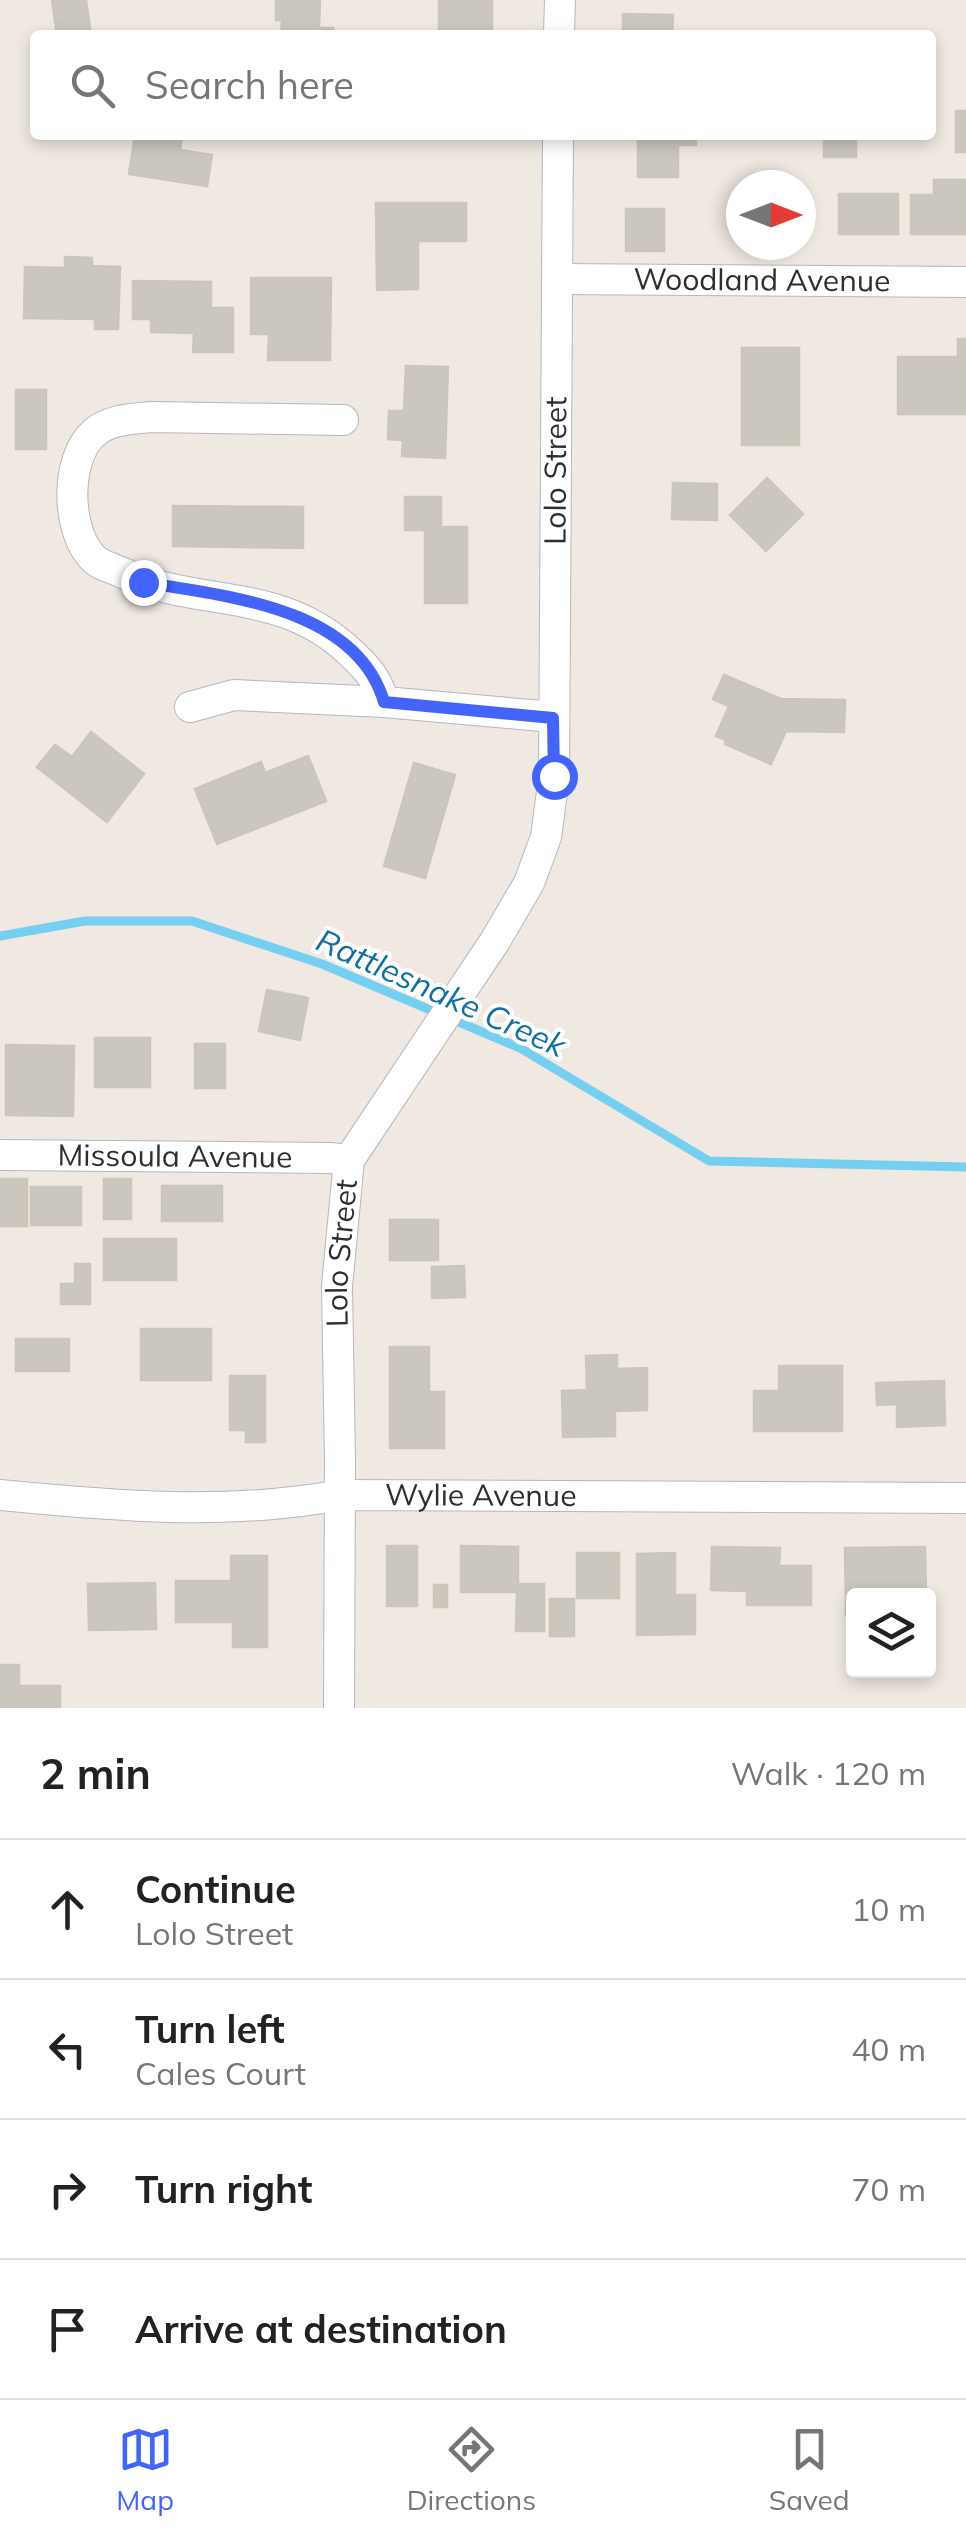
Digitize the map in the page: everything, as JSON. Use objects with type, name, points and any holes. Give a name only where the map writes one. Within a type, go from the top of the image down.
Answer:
[{"type":"street","points":[[560,0],[560,30]]},
{"type":"street","name":"Lolo Street","points":[[338,1708],[337,1286],[349,1160],[495,941],[529,882],[546,836],[554,776],[558,140]]},
{"type":"street","name":"Woodland Avenue","points":[[557,279],[966,282]]},
{"type":"street","points":[[343,420],[120,420],[93,433],[77,462],[72,494],[76,532],[96,560],[143,582],[289,611],[336,638],[376,677],[384,702]]},
{"type":"street","points":[[190,707],[234,695],[384,702],[553,718]]},
{"type":"street","name":"Missoula Avenue","points":[[0,1155],[349,1160]]},
{"type":"street","name":"Wylie Avenue","points":[[0,1495],[104,1505],[275,1507],[340,1496],[966,1498]]},
{"type":"building","points":[[52,0],[86,0],[90,30],[56,30]]},
{"type":"building","points":[[276,0],[320,0],[319,28],[333,30],[281,30],[282,20],[276,20]]},
{"type":"building","points":[[439,0],[492,0],[492,30],[439,30]]},
{"type":"building","points":[[623,14],[673,15],[672,30],[623,30]]},
{"type":"building","points":[[956,111],[966,111],[966,152],[956,152]]},
{"type":"building","points":[[134,140],[181,140],[180,150],[212,155],[207,186],[129,174]]},
{"type":"building","points":[[638,140],[696,140],[696,145],[678,145],[678,177],[638,177]]},
{"type":"building","points":[[824,140],[856,140],[856,157],[824,157]]},
{"type":"building","points":[[934,180],[966,180],[966,234],[911,234],[911,195],[934,195]]},
{"type":"building","points":[[839,194],[898,194],[898,234],[839,234]]},
{"type":"building","points":[[376,203],[466,203],[466,241],[418,241],[418,289],[377,290]]},
{"type":"building","points":[[626,209],[664,209],[664,251],[626,251]]},
{"type":"building","points":[[65,257],[92,258],[92,266],[120,267],[118,329],[95,329],[95,319],[24,318],[25,267],[65,268]]},
{"type":"building","points":[[251,278],[331,278],[330,360],[268,360],[269,334],[251,334]]},
{"type":"building","points":[[133,281],[211,282],[211,308],[233,308],[233,352],[193,352],[194,333],[151,332],[151,319],[133,319]]},
{"type":"building","points":[[958,339],[966,339],[966,414],[898,414],[898,357],[958,357]]},
{"type":"building","points":[[742,348],[799,348],[799,445],[742,445]]},
{"type":"building","points":[[406,366],[448,367],[445,458],[402,456],[403,440],[388,439],[389,411],[404,411]]},
{"type":"building","points":[[16,390],[46,390],[46,449],[16,449]]},
{"type":"building","points":[[767,478],[803,514],[766,551],[730,515]]},
{"type":"building","points":[[673,483],[717,484],[717,520],[672,519]]},
{"type":"building","points":[[405,497],[441,497],[441,527],[467,527],[467,603],[425,603],[425,530],[405,530]]},
{"type":"building","points":[[173,506],[303,507],[303,548],[173,546]]},
{"type":"building","points":[[724,675],[781,699],[845,700],[844,732],[786,731],[771,764],[725,744],[726,740],[716,736],[729,706],[713,699]]},
{"type":"building","points":[[91,732],[144,774],[107,822],[37,767],[55,745],[72,757]]},
{"type":"building","points":[[308,756],[326,801],[217,844],[195,789],[261,762],[265,773]]},
{"type":"building","points":[[414,763],[455,775],[425,878],[384,866]]},
{"type":"building","points":[[267,990],[308,998],[300,1040],[259,1031]]},
{"type":"building","points":[[95,1038],[150,1038],[150,1087],[95,1087]]},
{"type":"building","points":[[195,1044],[225,1044],[225,1088],[195,1088]]},
{"type":"building","points":[[6,1045],[74,1046],[73,1116],[6,1115]]},
{"type":"building","points":[[1,1179],[27,1179],[27,1226],[1,1226]]},
{"type":"building","points":[[104,1179],[131,1179],[131,1219],[104,1219]]},
{"type":"building","points":[[162,1186],[222,1186],[222,1221],[162,1221]]},
{"type":"building","points":[[31,1187],[81,1187],[81,1225],[31,1225]]},
{"type":"building","points":[[390,1220],[438,1220],[438,1260],[390,1260]]},
{"type":"building","points":[[104,1239],[176,1239],[176,1280],[104,1280]]},
{"type":"building","points":[[75,1264],[90,1264],[90,1304],[61,1304],[61,1284],[75,1284]]},
{"type":"building","points":[[464,1266],[465,1297],[432,1298],[432,1267]]},
{"type":"building","points":[[141,1329],[211,1329],[211,1380],[141,1380]]},
{"type":"building","points":[[16,1339],[69,1339],[69,1371],[16,1371]]},
{"type":"building","points":[[390,1347],[429,1347],[429,1392],[444,1392],[444,1448],[390,1448]]},
{"type":"building","points":[[617,1355],[617,1369],[647,1368],[647,1410],[615,1411],[615,1436],[563,1437],[562,1391],[587,1390],[586,1356]]},
{"type":"building","points":[[779,1366],[842,1366],[842,1431],[754,1431],[754,1391],[779,1391]]},
{"type":"building","points":[[230,1376],[265,1376],[265,1442],[246,1442],[246,1430],[230,1430]]},
{"type":"building","points":[[944,1381],[945,1425],[897,1427],[897,1404],[877,1405],[876,1383]]},
{"type":"building","points":[[387,1546],[417,1546],[417,1606],[387,1606]]},
{"type":"building","points":[[461,1546],[518,1547],[518,1584],[544,1584],[544,1631],[516,1631],[517,1592],[461,1592]]},
{"type":"building","points":[[712,1547],[780,1548],[779,1566],[811,1566],[811,1605],[747,1605],[747,1591],[711,1590]]},
{"type":"building","points":[[925,1547],[926,1588],[846,1588],[846,1615],[845,1548]]},
{"type":"building","points":[[577,1553],[619,1553],[619,1598],[577,1598]]},
{"type":"building","points":[[675,1553],[675,1595],[695,1595],[695,1634],[637,1635],[637,1554]]},
{"type":"building","points":[[231,1556],[267,1556],[267,1647],[233,1647],[233,1622],[176,1622],[176,1581],[231,1581]]},
{"type":"building","points":[[155,1583],[156,1629],[89,1630],[88,1584]]},
{"type":"building","points":[[434,1585],[447,1585],[447,1607],[434,1607]]},
{"type":"building","points":[[550,1599],[574,1599],[574,1636],[550,1636]]},
{"type":"building","points":[[0,1665],[19,1665],[19,1686],[60,1686],[60,1708],[0,1708]]},
{"type":"waterway","name":"Rattlesnake Creek","points":[[0,936],[85,921],[192,921],[322,964],[520,1048],[709,1161],[966,1167]]},
{"type":"route","points":[[143,582],[289,611],[336,638],[376,677],[384,702],[553,718],[554,776]]}]
